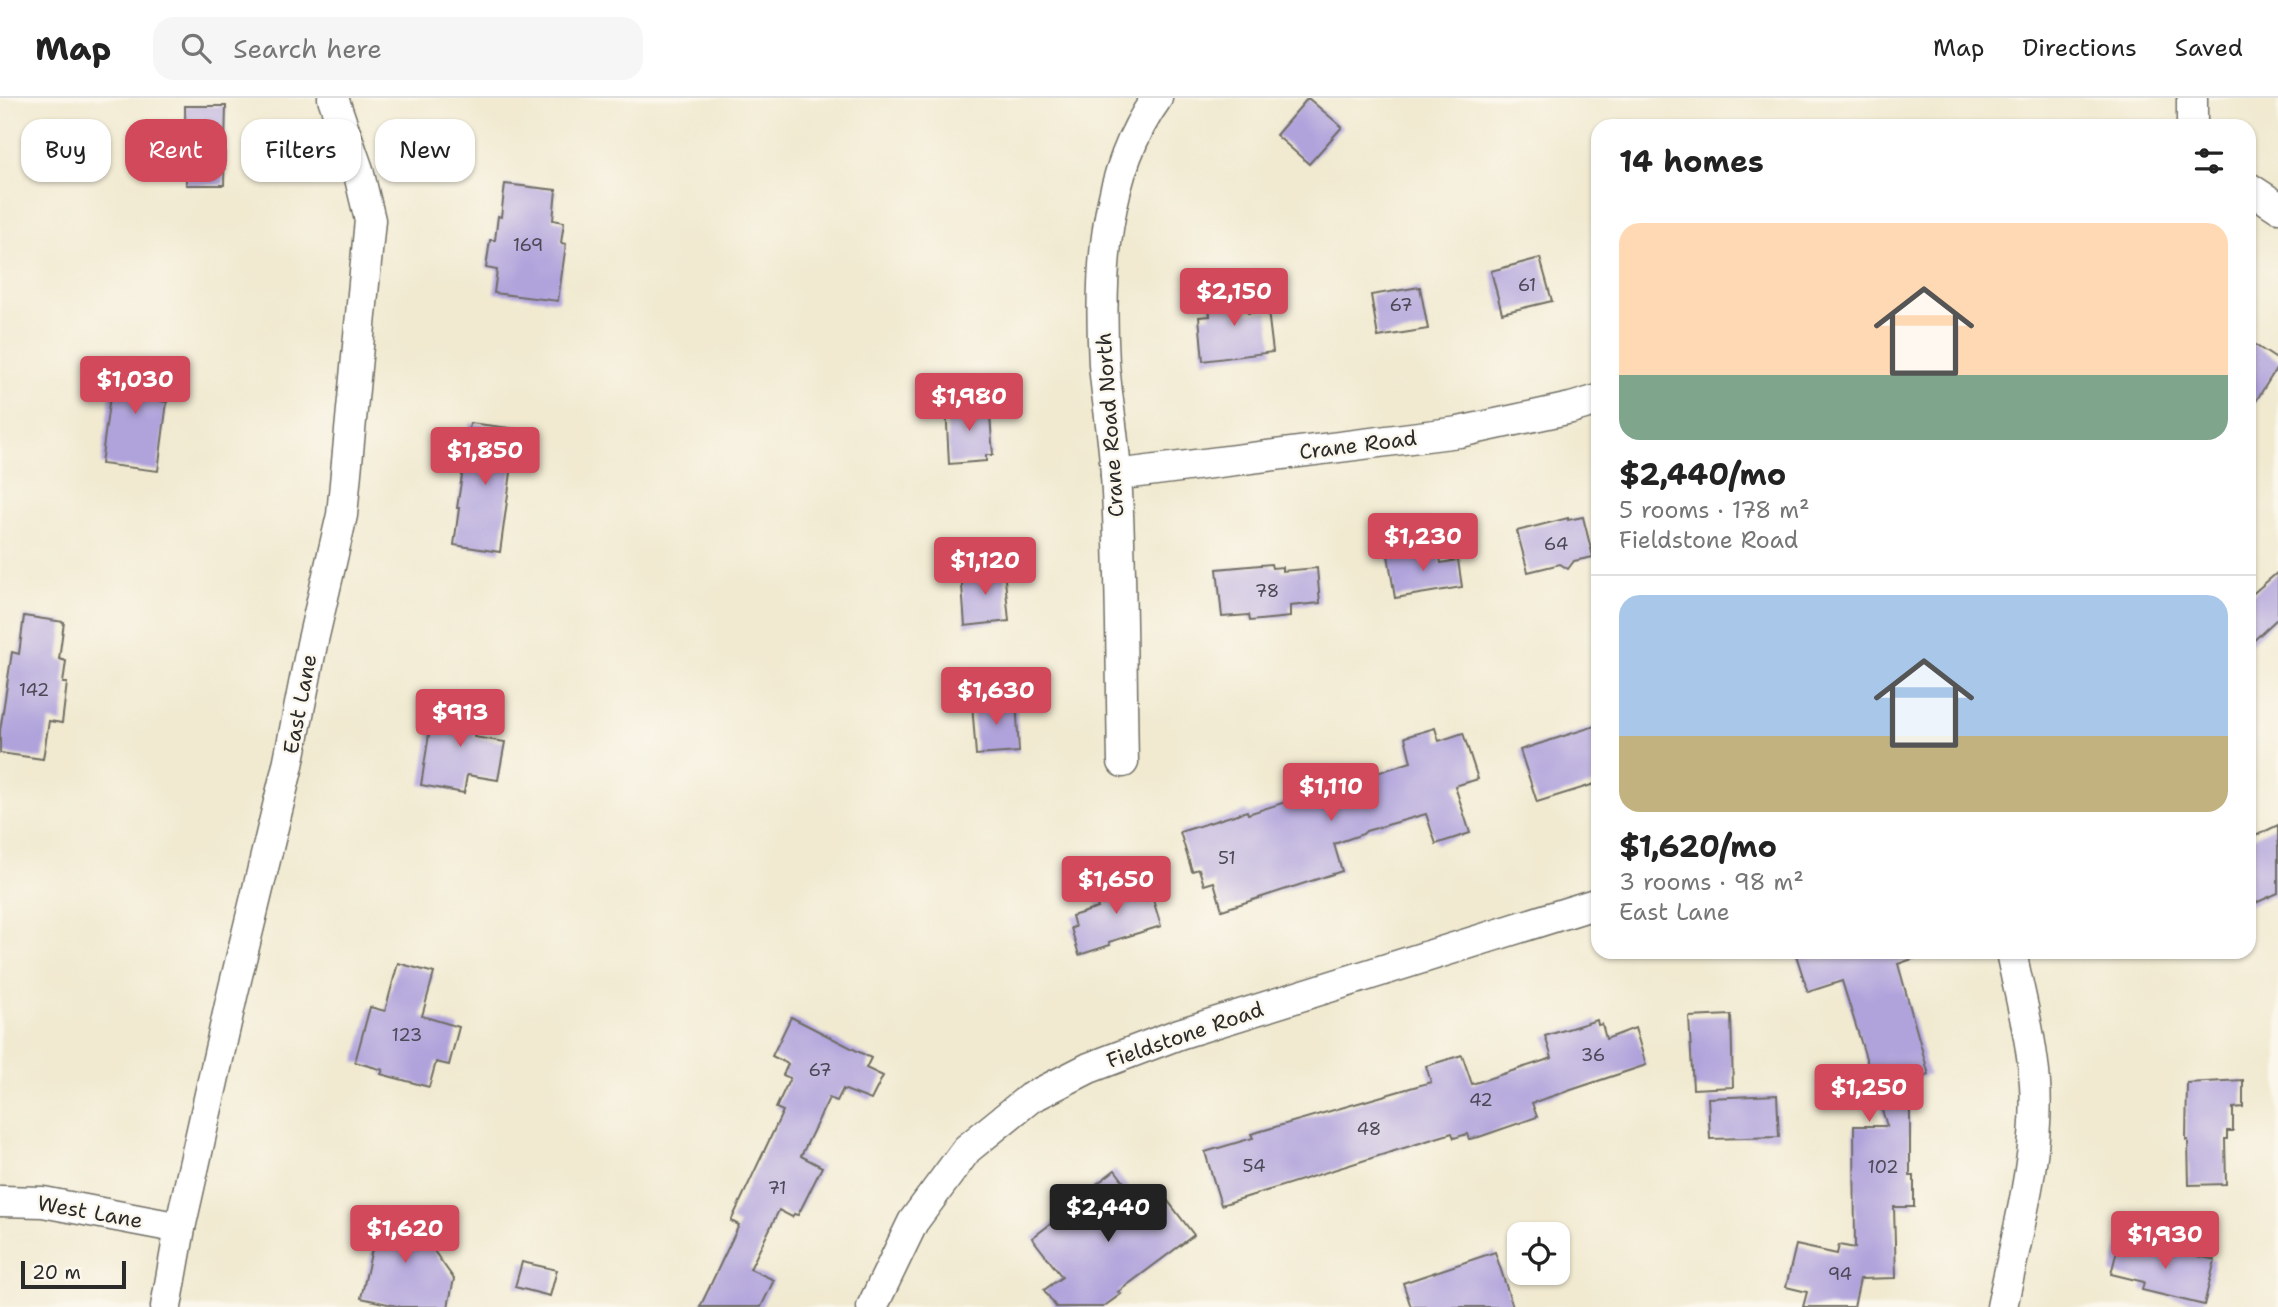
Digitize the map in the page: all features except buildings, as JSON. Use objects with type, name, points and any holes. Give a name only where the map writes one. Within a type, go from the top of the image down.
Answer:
[{"type":"street","name":"East Lane","points":[[166,1307],[180,1228],[288,765],[342,514],[370,220],[358,170],[332,98]]},
{"type":"street","name":"Crane Road North","points":[[1123,762],[1116,475],[1102,322],[1104,260],[1113,205],[1128,152],[1147,112],[1157,98]]},
{"type":"street","points":[[2192,98],[2192,119]]},
{"type":"street","points":[[2256,193],[2278,207]]},
{"type":"street","name":"Crane Road","points":[[1116,475],[1459,432],[1591,402]]},
{"type":"street","name":"Fieldstone Road","points":[[872,1307],[913,1222],[967,1149],[1030,1098],[1089,1068],[1179,1034],[1591,905]]},
{"type":"street","points":[[2002,1307],[2034,1129],[2035,1086],[2031,1046],[2012,959]]},
{"type":"street","name":"West Lane","points":[[0,1201],[43,1202],[180,1228]]}]
